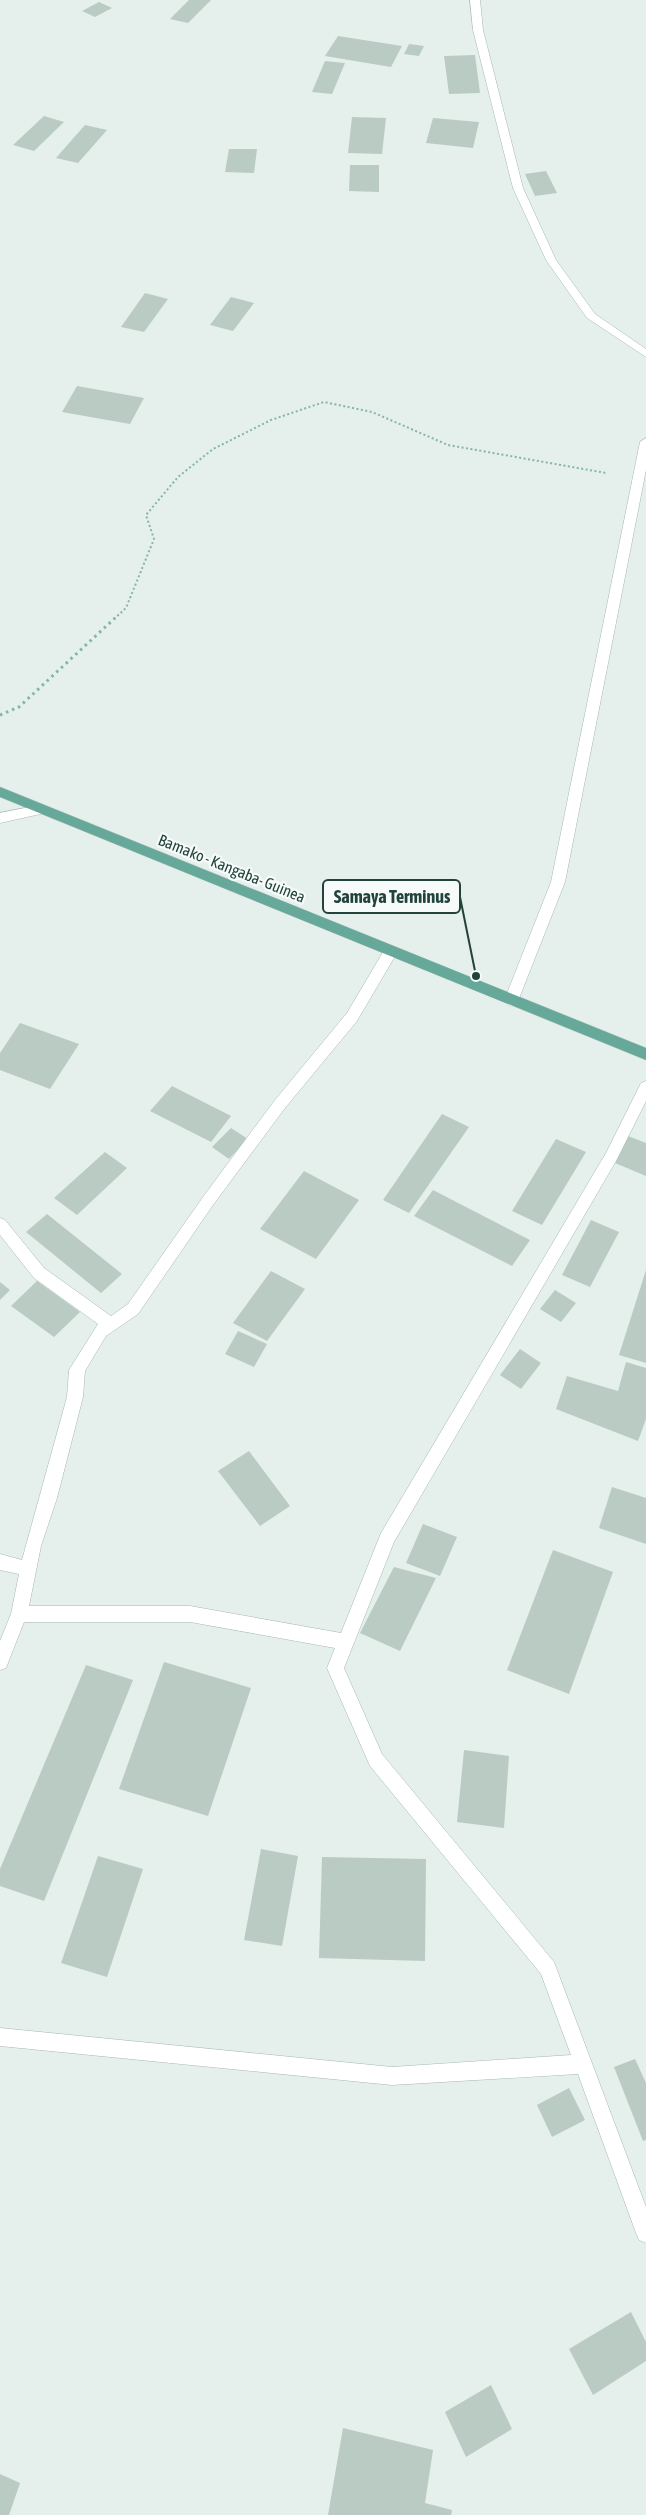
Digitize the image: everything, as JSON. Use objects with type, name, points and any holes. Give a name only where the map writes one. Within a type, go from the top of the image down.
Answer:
[{"type":"main road","name":"Bamako - Kangaba- Guinea","points":[[0,792],[40,810],[646,1054]]},
{"type":"street","points":[[475,0],[478,30],[518,188],[551,260],[591,316],[646,354]]},
{"type":"street","points":[[511,1000],[558,882],[646,442]]},
{"type":"street","points":[[0,818],[40,810]]},
{"type":"street","points":[[0,1662],[19,1614],[28,1569],[73,1406],[77,1370],[101,1331],[133,1309],[208,1201],[280,1104],[352,1017],[390,951]]},
{"type":"street","points":[[646,1087],[611,1157],[387,1538],[335,1668],[376,1760],[548,1968],[646,2233]]},
{"type":"street","points":[[0,1224],[39,1273],[110,1325]]},
{"type":"street","points":[[0,1562],[28,1569]]},
{"type":"street","points":[[19,1614],[190,1614],[346,1642]]},
{"type":"street","points":[[0,2037],[392,2076],[584,2064]]},
{"type":"path","points":[[0,716],[19,707],[126,608],[154,539],[146,515],[178,477],[213,449],[271,420],[324,402],[372,412],[448,445],[638,480]]},
{"type":"building","points":[[189,0],[211,0],[188,23],[170,19]]},
{"type":"building","points":[[99,2],[112,8],[95,17],[82,11]]},
{"type":"building","points":[[338,36],[402,46],[391,67],[325,56]]},
{"type":"building","points":[[409,44],[424,46],[419,56],[404,54]]},
{"type":"building","points":[[475,55],[480,93],[449,94],[444,56]]},
{"type":"building","points":[[325,61],[345,63],[332,94],[312,92]]},
{"type":"building","points":[[44,116],[64,122],[34,151],[13,145]]},
{"type":"building","points":[[352,117],[386,118],[382,154],[348,153]]},
{"type":"building","points":[[433,118],[479,122],[473,148],[426,143]]},
{"type":"building","points":[[85,125],[107,130],[78,163],[56,158]]},
{"type":"building","points":[[229,149],[257,149],[254,173],[225,172]]},
{"type":"building","points":[[350,165],[379,165],[379,192],[349,191]]},
{"type":"building","points":[[546,171],[557,193],[535,196],[525,174]]},
{"type":"building","points":[[145,293],[168,299],[144,332],[121,327]]},
{"type":"building","points":[[231,297],[254,303],[233,331],[210,325]]},
{"type":"building","points":[[77,386],[144,398],[130,424],[62,412]]},
{"type":"building","points":[[20,1023],[79,1044],[50,1089],[0,1070],[0,1053]]},
{"type":"building","points":[[172,1086],[231,1116],[211,1142],[150,1111]]},
{"type":"building","points":[[442,1114],[469,1127],[409,1213],[383,1200]]},
{"type":"building","points":[[231,1128],[248,1139],[229,1159],[212,1147]]},
{"type":"building","points":[[628,1136],[646,1143],[646,1176],[615,1163]]},
{"type":"building","points":[[556,1139],[586,1152],[542,1225],[512,1211]]},
{"type":"building","points":[[105,1152],[127,1168],[77,1215],[54,1198]]},
{"type":"building","points":[[304,1171],[359,1200],[316,1259],[260,1229]]},
{"type":"building","points":[[433,1190],[530,1240],[512,1266],[414,1216]]},
{"type":"building","points":[[47,1214],[122,1274],[101,1293],[26,1232]]},
{"type":"building","points":[[591,1220],[619,1232],[590,1287],[562,1275]]},
{"type":"building","points":[[646,1270],[646,1363],[619,1355]]},
{"type":"building","points":[[271,1271],[305,1289],[267,1341],[233,1323]]},
{"type":"building","points":[[37,1281],[80,1312],[54,1337],[11,1306]]},
{"type":"building","points":[[0,1282],[10,1290],[0,1300]]},
{"type":"building","points":[[555,1290],[576,1303],[561,1322],[540,1309]]},
{"type":"building","points":[[238,1331],[267,1344],[254,1367],[225,1354]]},
{"type":"building","points":[[520,1349],[541,1363],[521,1389],[500,1375]]},
{"type":"building","points":[[626,1362],[646,1368],[646,1419],[638,1441],[556,1409],[567,1376],[618,1391]]},
{"type":"building","points":[[249,1451],[290,1506],[260,1526],[218,1471]]},
{"type":"building","points":[[612,1487],[646,1498],[646,1544],[599,1528]]},
{"type":"building","points":[[423,1524],[457,1537],[440,1576],[406,1563]]},
{"type":"building","points":[[553,1550],[613,1572],[569,1694],[507,1670]]},
{"type":"building","points":[[394,1567],[436,1578],[400,1651],[360,1633]]},
{"type":"building","points":[[164,1662],[251,1688],[208,1816],[119,1789]]},
{"type":"building","points":[[86,1665],[133,1680],[44,1901],[0,1886],[0,1869]]},
{"type":"building","points":[[464,1750],[509,1756],[504,1828],[457,1822]]},
{"type":"building","points":[[261,1849],[298,1856],[282,1946],[244,1940]]},
{"type":"building","points":[[98,1856],[143,1869],[107,1977],[61,1963]]},
{"type":"building","points":[[322,1857],[426,1859],[425,1961],[319,1958]]},
{"type":"building","points":[[635,2059],[646,2083],[646,2140],[643,2141],[614,2067]]},
{"type":"building","points":[[569,2088],[585,2120],[552,2137],[537,2105]]},
{"type":"building","points":[[631,2312],[646,2342],[646,2361],[593,2395],[569,2349]]},
{"type":"building","points":[[491,2385],[512,2429],[466,2457],[445,2412]]},
{"type":"building","points":[[343,2428],[433,2450],[425,2503],[452,2510],[451,2515],[328,2515]]},
{"type":"building","points":[[0,2474],[20,2483],[9,2515],[0,2515]]},
{"type":"place","name":"Samaya Terminus","points":[[476,976]]}]
